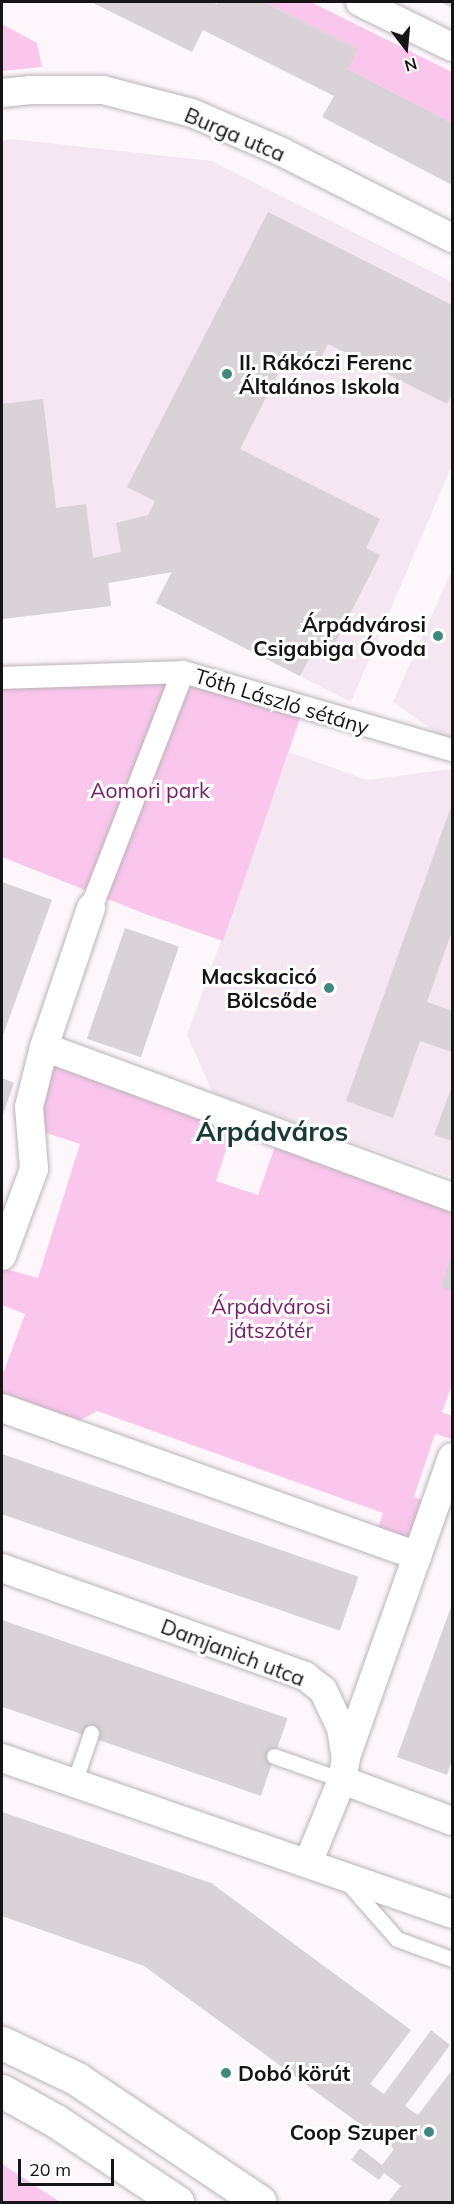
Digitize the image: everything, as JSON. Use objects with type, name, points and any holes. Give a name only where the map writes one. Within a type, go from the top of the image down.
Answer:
[{"type":"street","points":[[360,2],[453,47]]},
{"type":"street","name":"Burga utca","points":[[2,93],[31,90],[103,90],[192,113],[282,152],[453,238]]},
{"type":"street","points":[[2,1256],[34,1169],[28,1107],[44,1047],[91,908],[183,672]]},
{"type":"street","name":"Tóth László sétány","points":[[2,678],[183,672],[453,750]]},
{"type":"street","points":[[44,1047],[453,1197]]},
{"type":"street","points":[[2,1408],[417,1556]]},
{"type":"street","points":[[308,1863],[344,1769],[453,1457]]},
{"type":"street","name":"Damjanich utca","points":[[2,1568],[305,1676],[322,1690],[333,1706],[341,1728],[344,1769]]},
{"type":"street","points":[[2,1758],[453,1914]]},
{"type":"street","points":[[344,1769],[453,1821]]},
{"type":"street","points":[[2,2043],[77,2079],[260,2202]]},
{"type":"street","points":[[2,2091],[56,2121],[177,2202]]},
{"type":"lane","points":[[74,1783],[91,1733]]},
{"type":"lane","points":[[274,1756],[344,1769]]},
{"type":"lane","points":[[342,1875],[397,1939],[453,1959]]},
{"type":"shaded area","name":"II. Rákóczi Ferenc Általános Iskola","points":[[10,139],[212,161],[452,282],[452,465],[351,702],[156,603],[171,572],[109,583],[111,606],[2,619],[2,141]]},
{"type":"shaded area","name":"Árpádvárosi Csigabiga Óvoda","points":[[452,570],[452,737],[444,738],[393,702]]},
{"type":"shaded area","name":"Macskacicó Bölcsőde","points":[[289,752],[367,780],[452,769],[452,1177],[213,1093],[187,1035]]},
{"type":"green space","points":[[264,2],[311,2],[452,72],[452,123],[348,69],[357,49]]},
{"type":"green space","points":[[2,24],[37,43],[42,67],[2,71]]},
{"type":"green space","name":"Aomori park","points":[[183,672],[304,707],[223,941],[148,915],[2,857],[2,678]]},
{"type":"green space","name":"Árpádvárosi játszótér","points":[[44,1047],[236,1119],[216,1181],[258,1195],[279,1135],[452,1197],[452,1385],[442,1412],[452,1416],[452,1439],[435,1434],[414,1497],[435,1505],[417,1556],[374,1540],[383,1513],[97,1411],[63,1430],[2,1408],[2,1376],[25,1314],[2,1305],[2,1268],[38,1278],[80,1144],[31,1128]]},
{"type":"green space","points":[[2,2164],[60,2202],[2,2202]]},
{"type":"building","points":[[91,2],[212,2],[217,4],[218,2],[264,2],[358,49],[348,69],[452,123],[452,185],[322,117],[334,96],[203,30],[192,52]]},
{"type":"building","points":[[440,2],[452,2],[452,8]]},
{"type":"building","points":[[268,212],[452,305],[452,394],[447,404],[328,344],[321,358],[306,350],[299,365],[286,358],[240,449],[380,519],[366,548],[380,555],[328,657],[314,650],[300,676],[156,603],[172,572],[108,583],[111,606],[2,619],[2,404],[43,399],[56,508],[86,504],[93,558],[121,552],[116,523],[148,515],[155,501],[127,487]]},
{"type":"building","points":[[452,804],[452,931],[427,1002],[452,1011],[452,1052],[420,1041],[393,1118],[346,1101]]},
{"type":"building","points":[[2,882],[52,900],[2,1038]]},
{"type":"building","points":[[125,928],[179,947],[141,1057],[87,1039]]},
{"type":"building","points":[[2,1078],[14,1083],[2,1117]]},
{"type":"building","points":[[452,1086],[452,1141],[434,1135]]},
{"type":"building","points":[[450,1260],[452,1261],[452,1291],[441,1287]]},
{"type":"building","points":[[2,1454],[358,1577],[340,1631],[2,1514]]},
{"type":"building","points":[[452,1604],[452,1759],[447,1775],[397,1757]]},
{"type":"building","points":[[2,1620],[288,1718],[261,1796],[2,1707]]},
{"type":"building","points":[[2,1812],[211,1883],[411,2030],[370,2084],[384,2094],[431,2030],[450,2045],[405,2106],[418,2115],[452,2070],[452,2202],[388,2202],[401,2186],[384,2173],[379,2180],[351,2160],[360,2148],[382,2165],[394,2149],[144,1966],[2,1916]]},
{"type":"place","name":"II. Rákóczi Ferenc Általános Iskola","points":[[227,374]]},
{"type":"place","name":"Árpádvárosi Csigabiga Óvoda","points":[[438,636]]},
{"type":"place","name":"Macskacicó Bölcsőde","points":[[329,988]]},
{"type":"place","name":"Dobó körút","points":[[226,2073]]},
{"type":"place","name":"Coop Szuper","points":[[429,2132]]},
{"type":"district","name":"Árpádváros","points":[[272,1132]]}]
